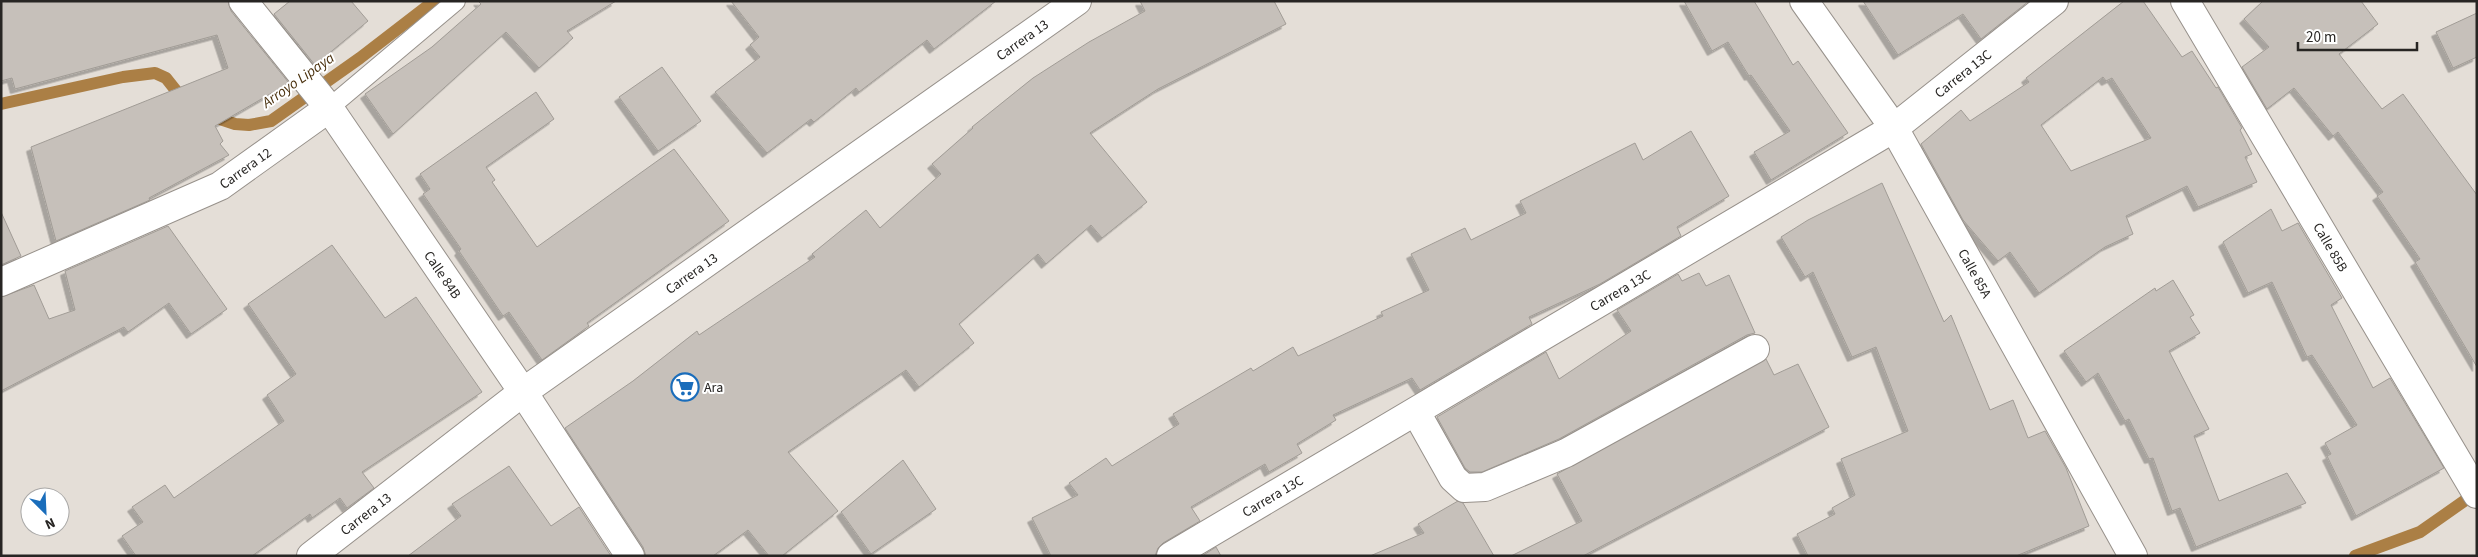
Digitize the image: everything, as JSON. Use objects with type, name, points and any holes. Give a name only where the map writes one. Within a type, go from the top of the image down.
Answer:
[{"type":"street","name":"Calle 84B","points":[[243,1],[319,97],[523,392],[630,556]]},
{"type":"street","name":"Carrera 13","points":[[311,556],[523,392],[1077,1]]},
{"type":"street","name":"Calle 85A","points":[[1804,1],[1894,128],[2134,556]]},
{"type":"street","name":"Carrera 13C","points":[[1171,556],[1894,128],[2054,1]]},
{"type":"street","name":"Calle 85B","points":[[2185,1],[2477,494]]},
{"type":"street","name":"Carrera 12","points":[[1,282],[220,186],[319,97]]},
{"type":"street","points":[[1416,412],[1453,478],[1464,488],[1484,487],[1566,453],[1755,349]]},
{"type":"lane","name":"Carrera 12","points":[[319,97],[456,1]]},
{"type":"building","points":[[1,1],[228,1],[231,11],[289,83],[215,126],[223,141],[220,144],[229,155],[149,198],[150,200],[56,241],[31,147],[228,68],[217,35],[15,89],[12,78],[1,81]]},
{"type":"building","points":[[290,1],[351,1],[368,21],[315,65],[274,14]]},
{"type":"building","points":[[478,1],[616,1],[567,31],[573,38],[539,68],[506,32],[393,134],[365,94],[432,47],[481,4]]},
{"type":"building","points":[[731,1],[996,1],[934,49],[927,40],[859,92],[856,88],[814,122],[811,119],[767,153],[715,92],[760,57],[750,45],[759,37]]},
{"type":"building","points":[[1140,1],[1274,1],[1286,24],[1158,89],[1090,133],[1147,202],[1102,238],[1091,225],[1046,264],[1038,254],[959,324],[974,343],[919,387],[906,370],[788,452],[838,511],[782,556],[769,556],[748,530],[713,556],[646,556],[643,547],[565,428],[633,381],[697,331],[699,335],[815,257],[812,254],[866,210],[880,228],[941,174],[932,164],[972,127],[1033,78],[1089,42],[1145,11]]},
{"type":"building","points":[[1684,1],[1754,1],[1793,65],[1798,61],[1848,133],[1771,180],[1754,152],[1790,131],[1751,75],[1749,76],[1728,42],[1712,51]]},
{"type":"building","points":[[1863,1],[2029,1],[1981,39],[1963,14],[1898,55]]},
{"type":"building","points":[[2124,1],[2143,1],[2182,57],[2192,51],[2216,88],[2218,87],[2242,128],[2240,130],[2252,154],[2245,157],[2257,182],[2198,207],[2187,186],[2126,216],[2133,234],[2105,247],[2039,293],[2010,252],[1998,261],[1963,220],[1921,144],[1961,110],[1970,121],[2029,82],[2026,78]],"holes":[[[2103,77],[2106,81],[2112,78],[2151,138],[2071,171],[2041,125]]]},
{"type":"building","points":[[2263,1],[2361,1],[2378,24],[2339,54],[2382,109],[2403,94],[2477,195],[2477,367],[2415,262],[2420,259],[2377,196],[2383,192],[2338,132],[2333,136],[2294,88],[2267,109],[2242,67],[2269,47],[2244,19]]},
{"type":"building","points":[[2477,13],[2477,57],[2453,68],[2436,32]]},
{"type":"building","points":[[662,67],[701,121],[658,151],[619,97]]},
{"type":"building","points":[[536,92],[554,119],[486,167],[495,180],[492,182],[537,247],[674,149],[729,221],[587,323],[589,326],[542,360],[509,312],[503,316],[459,251],[461,249],[423,194],[430,189],[420,174]]},
{"type":"building","points":[[1691,131],[1729,196],[1677,227],[1681,236],[1600,284],[1529,317],[1532,324],[1420,390],[1412,378],[1333,415],[1336,420],[1297,444],[1302,453],[1269,472],[1265,464],[1191,507],[1200,521],[1163,543],[1158,548],[1155,556],[1051,556],[1032,518],[1078,495],[1069,483],[1106,458],[1112,466],[1179,424],[1173,414],[1251,368],[1253,371],[1293,347],[1298,356],[1383,316],[1381,312],[1429,290],[1411,254],[1465,228],[1471,240],[1526,213],[1520,201],[1635,143],[1643,160]]},
{"type":"building","points":[[1882,183],[1944,322],[1951,315],[1990,410],[2013,400],[2028,438],[2045,431],[2066,468],[2089,526],[2016,556],[1808,556],[1797,534],[1835,514],[1832,508],[1855,495],[1841,459],[1908,431],[1876,347],[1852,357],[1813,272],[1805,277],[1781,237],[1808,220]]},
{"type":"building","points":[[2271,209],[2282,231],[2298,223],[2342,298],[2331,305],[2373,388],[2390,378],[2444,468],[2356,516],[2327,456],[2331,454],[2325,443],[2357,425],[2312,355],[2307,357],[2272,282],[2248,293],[2223,242]]},
{"type":"building","points":[[1,212],[21,256],[1,265]]},
{"type":"building","points":[[168,226],[227,309],[191,334],[169,303],[128,332],[124,327],[1,391],[1,297],[34,285],[49,319],[75,310],[65,271]]},
{"type":"building","points":[[332,245],[385,318],[416,297],[482,392],[362,472],[374,488],[347,508],[340,498],[312,518],[310,514],[252,556],[136,556],[122,536],[143,522],[132,507],[165,485],[174,498],[284,421],[267,395],[296,374],[248,304]]},
{"type":"building","points":[[1699,273],[1706,286],[1729,275],[1755,333],[1747,335],[1559,439],[1482,472],[1470,472],[1465,468],[1437,417],[1546,352],[1559,379],[1631,331],[1617,310],[1678,274],[1682,281]]},
{"type":"building","points":[[2173,280],[2194,315],[2190,317],[2200,333],[2169,351],[2209,429],[2194,436],[2219,501],[2287,473],[2306,503],[2196,547],[2180,508],[2172,511],[2153,458],[2149,459],[2129,419],[2125,421],[2098,373],[2086,382],[2064,351],[2155,288],[2156,291]]},
{"type":"building","points":[[1766,359],[1774,375],[1798,364],[1829,427],[1583,556],[1511,556],[1582,521],[1557,474]]},
{"type":"building","points":[[903,460],[936,509],[871,554],[841,512]]},
{"type":"building","points":[[509,466],[551,526],[579,507],[611,556],[408,556],[461,516],[452,504]]},
{"type":"building","points":[[1458,501],[1463,503],[1494,556],[1370,556],[1424,533],[1418,524]]},
{"type":"building","points":[[1216,547],[1221,556],[1202,556]]},
{"type":"waterway","name":"Arroyo Lipaya","points":[[208,115],[235,124],[249,125],[271,121],[360,58],[434,1]]},
{"type":"waterway","name":"Arroyo Lipaya","points":[[1,104],[123,77],[155,73],[166,78],[185,102]]},
{"type":"waterway","points":[[2355,556],[2420,532],[2477,492]]},
{"type":"place","name":"Ara","points":[[685,387]]}]
